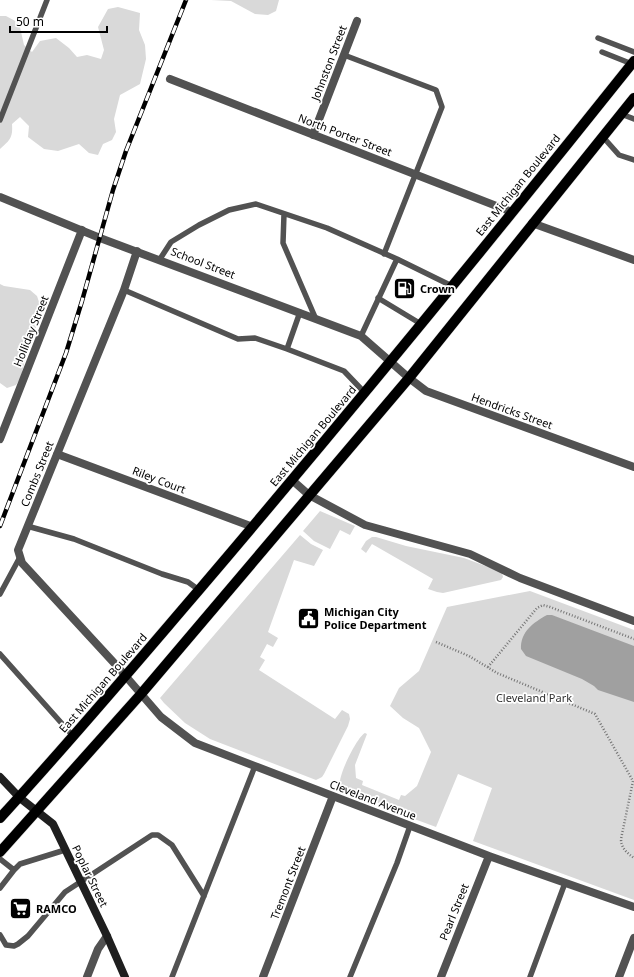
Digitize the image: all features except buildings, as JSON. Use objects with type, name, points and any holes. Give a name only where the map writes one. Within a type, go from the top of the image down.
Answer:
[{"type":"main road","name":"East Michigan Boulevard","points":[[0,818],[20,798],[253,528],[391,362],[633,62]]},
{"type":"main road","points":[[0,852],[141,694],[409,378],[532,223],[634,98]]},
{"type":"street","name":"Johnston Street","points":[[314,135],[357,21]]},
{"type":"street","name":"North Porter Street","points":[[170,80],[512,212]]},
{"type":"street","name":"School Street","points":[[0,197],[82,230],[315,317],[361,336],[391,362]]},
{"type":"street","points":[[532,223],[634,260]]},
{"type":"street","name":"Holliday Street","points":[[0,439],[82,230]]},
{"type":"street","name":"Combs Street","points":[[20,557],[18,550],[124,290],[137,251]]},
{"type":"street","name":"Hendricks Street","points":[[391,362],[426,391],[634,466]]},
{"type":"street","name":"Riley Court","points":[[57,454],[253,528]]},
{"type":"street","points":[[292,480],[309,495],[365,525],[470,554],[520,578],[634,622]]},
{"type":"street","points":[[20,557],[22,563],[126,676]]},
{"type":"street","name":"Cleveland Avenue","points":[[126,676],[161,717],[195,743],[489,856],[634,907]]},
{"type":"street","name":"Poplar Street","points":[[0,777],[20,798],[53,824],[107,936],[124,977]]},
{"type":"street","name":"Tremont Street","points":[[263,977],[333,796]]},
{"type":"street","name":"Pearl Street","points":[[441,977],[489,856]]},
{"type":"street","points":[[87,977],[98,949],[107,936]]},
{"type":"street","points":[[619,977],[634,938]]},
{"type":"lane","points":[[0,120],[47,0]]},
{"type":"lane","points":[[598,38],[634,52]]},
{"type":"lane","points":[[602,52],[633,62]]},
{"type":"lane","points":[[344,55],[436,90],[442,107],[384,254]]},
{"type":"lane","points":[[621,114],[634,118]]},
{"type":"lane","points":[[603,137],[620,155],[634,160]]},
{"type":"lane","points":[[160,259],[171,242],[199,225],[229,210],[256,204],[327,228],[452,286]]},
{"type":"lane","points":[[284,214],[282,243],[315,317]]},
{"type":"lane","points":[[361,336],[397,260]]},
{"type":"lane","points":[[124,290],[238,339],[255,338],[344,371],[364,393]]},
{"type":"lane","points":[[378,298],[421,324]]},
{"type":"lane","points":[[287,349],[300,312]]},
{"type":"lane","points":[[28,526],[74,539],[162,574],[188,582],[199,590]]},
{"type":"lane","points":[[0,594],[20,557]]},
{"type":"lane","points":[[0,654],[73,736]]},
{"type":"lane","points":[[172,977],[255,766]]},
{"type":"lane","points":[[350,977],[397,863],[410,826]]},
{"type":"lane","points":[[0,935],[6,945],[14,946],[18,944],[28,936],[65,892],[152,835],[158,835],[172,845],[204,896]]},
{"type":"lane","points":[[0,888],[20,864],[66,850]]},
{"type":"lane","points":[[0,859],[14,870]]},
{"type":"lane","points":[[530,977],[565,883]]},
{"type":"path","points":[[488,667],[537,608],[543,605],[634,639]]},
{"type":"path","points":[[436,642],[469,656],[497,673],[595,714],[633,781],[621,844],[634,858]]},
{"type":"green space","points":[[211,0],[279,0],[276,11],[268,15],[255,14],[231,1]]},
{"type":"green space","points":[[118,7],[140,13],[139,30],[145,45],[146,59],[140,84],[120,95],[114,119],[116,132],[112,140],[103,144],[98,155],[89,153],[79,144],[58,151],[44,149],[28,137],[29,126],[20,117],[12,124],[12,133],[10,138],[0,149],[0,16],[6,16],[19,23],[24,45],[32,52],[40,41],[56,38],[69,48],[77,57],[87,55],[101,59],[104,50],[98,27],[108,9]]},
{"type":"green space","points":[[0,284],[30,290],[37,296],[40,305],[38,324],[30,337],[21,377],[16,385],[7,388],[0,383]]},
{"type":"green space","points":[[320,511],[355,526],[350,535],[340,530],[330,549],[314,541],[303,531]]},
{"type":"green space","points":[[300,535],[311,544],[323,550],[314,566],[294,560],[268,632],[278,638],[273,647],[267,644],[260,657],[265,660],[259,670],[335,719],[342,710],[349,714],[350,719],[348,726],[324,774],[316,780],[210,739],[185,723],[160,698]]},
{"type":"green space","points":[[372,537],[406,546],[464,558],[499,571],[502,573],[503,577],[501,580],[443,593],[437,592],[428,589],[433,579],[372,544],[366,553],[361,549],[366,541]]},
{"type":"green space","name":"Cleveland Park","points":[[530,591],[634,630],[634,900],[473,841],[492,788],[458,774],[436,827],[398,813],[399,810],[347,792],[341,786],[340,778],[349,756],[365,733],[367,734],[355,765],[356,778],[363,781],[362,785],[399,800],[401,795],[405,796],[417,786],[431,752],[419,728],[403,718],[390,706],[399,688],[419,671],[447,607]]},
{"type":"shaded area","points":[[547,615],[552,615],[634,646],[634,702],[598,690],[582,679],[526,656],[521,649],[521,643],[525,633],[533,624]]},
{"type":"railway","points":[[0,526],[66,353],[113,190],[126,151],[186,0]]},
{"type":"place","name":"Crown","points":[[405,289]]},
{"type":"place","name":"Michigan City Police Department","points":[[308,618]]},
{"type":"place","name":"RAMCO","points":[[21,909]]}]
